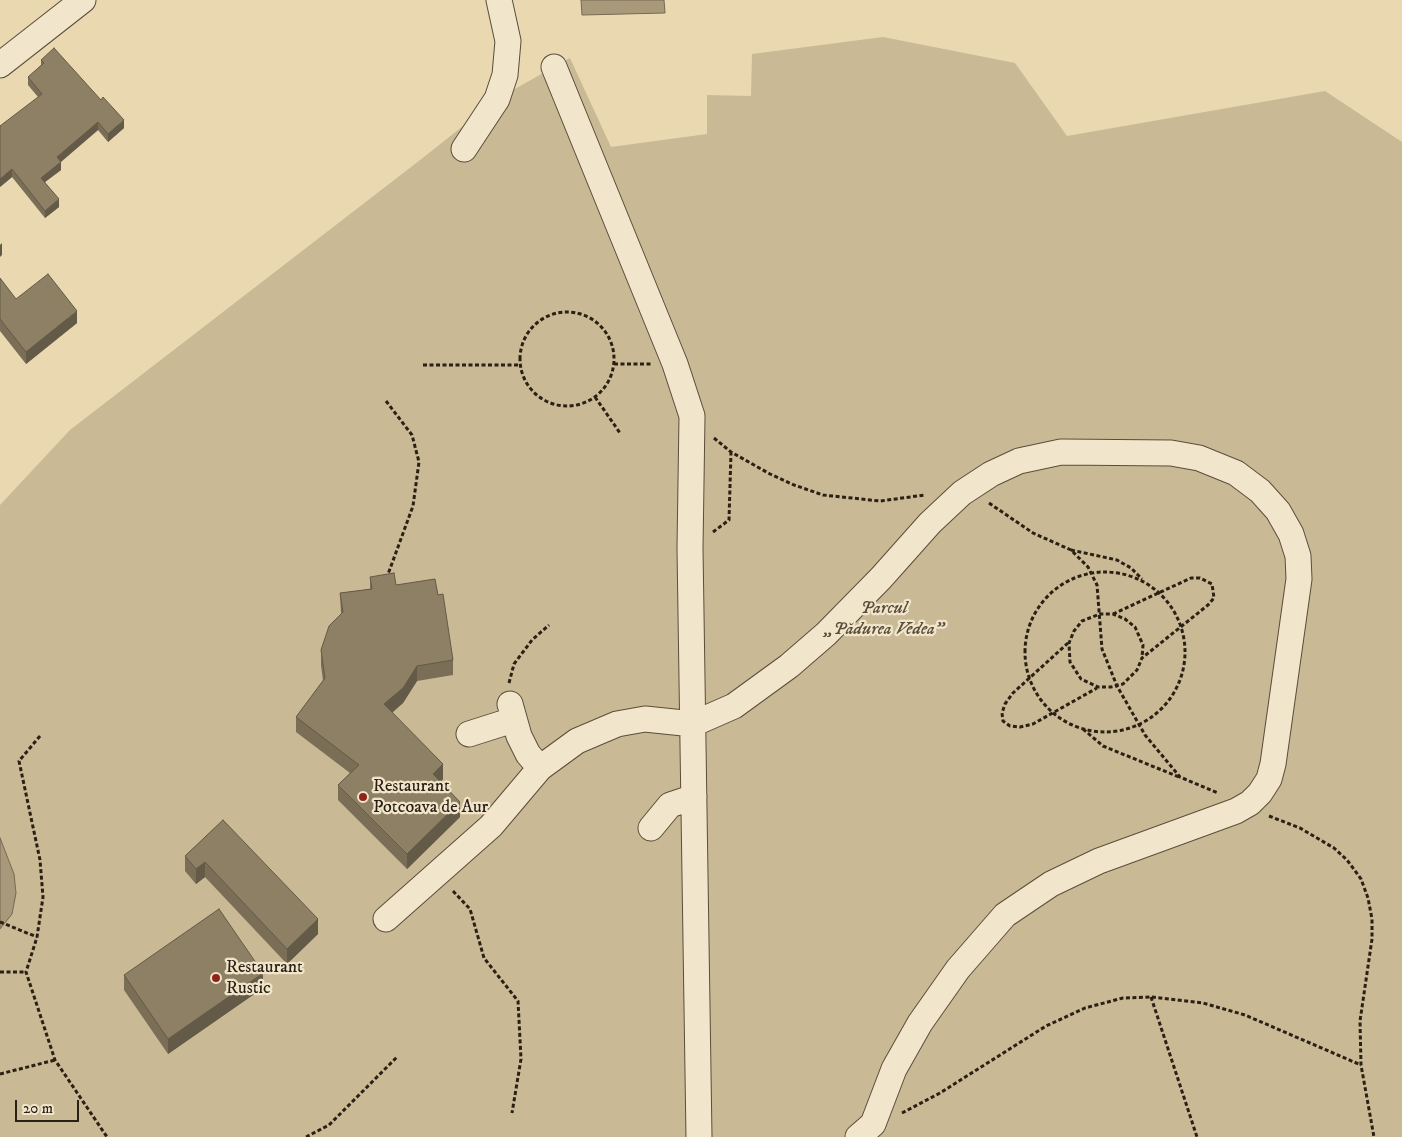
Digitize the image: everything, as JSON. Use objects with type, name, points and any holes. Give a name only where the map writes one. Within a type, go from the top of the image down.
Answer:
[{"type":"street","points":[[0,65],[83,0]]},
{"type":"street","points":[[464,150],[497,99],[505,75],[508,41],[500,0]]},
{"type":"street","points":[[554,67],[675,364],[692,416],[690,548],[699,1137]]},
{"type":"street","points":[[386,919],[491,826],[540,768],[577,741],[617,724],[645,720],[693,724],[734,706],[789,666],[826,634],[881,578],[930,523],[962,494],[991,474],[1019,461],[1061,452],[1171,453],[1199,458],[1236,473],[1260,490],[1278,511],[1292,534],[1298,556],[1299,579],[1273,764],[1269,779],[1250,803],[1212,821],[1099,862],[1051,884],[1005,915],[958,969],[920,1023],[894,1069],[865,1131]]},
{"type":"street","points":[[469,734],[511,712],[528,754],[540,768]]},
{"type":"street","points":[[651,828],[670,805],[694,797]]},
{"type":"path","points":[[569,312],[588,317],[603,328],[612,346],[614,364],[608,383],[595,397],[578,406],[565,407],[552,404],[531,390],[524,379],[520,365],[521,348],[530,330],[544,318],[569,312]]},
{"type":"path","points":[[614,364],[675,364]]},
{"type":"path","points":[[423,365],[520,365]]},
{"type":"path","points":[[595,397],[620,433]]},
{"type":"path","points":[[386,401],[412,435],[419,462],[413,506],[386,580]]},
{"type":"path","points":[[692,416],[700,426],[731,452],[794,485],[823,494],[880,501],[933,494],[962,494],[985,501],[1033,533],[1071,550],[1116,560],[1131,568],[1158,592],[1173,609],[1181,626],[1185,658],[1179,683],[1165,705],[1139,724],[1115,732],[1083,729]]},
{"type":"path","points":[[690,548],[729,520],[731,452]]},
{"type":"path","points":[[1071,550],[1093,573],[1097,585],[1102,649],[1117,686],[1145,736],[1180,777]]},
{"type":"path","points":[[1146,583],[1121,574],[1093,573],[1065,583],[1050,594],[1038,609],[1029,627],[1025,646],[1029,678],[1037,695],[1054,714],[1083,729],[1103,746],[1196,785],[1250,803],[1277,821],[1320,838],[1347,860],[1361,879],[1368,898],[1372,939],[1360,1021],[1361,1066],[1374,1137]]},
{"type":"path","points":[[1113,614],[1191,578],[1200,578],[1212,584],[1214,598],[1142,658]]},
{"type":"path","points":[[1069,643],[1070,662],[1076,674],[1086,682],[1098,687],[1117,686],[1133,676],[1142,658],[1143,645],[1135,628],[1125,619],[1113,614],[1100,614],[1088,618],[1078,626],[1069,643],[1029,678],[1005,704],[1002,713],[1003,721],[1010,726],[1020,727],[1054,714],[1098,687]]},
{"type":"path","points":[[511,712],[509,685],[514,664],[532,640],[549,626]]},
{"type":"path","points":[[40,736],[19,761],[40,860],[43,897],[37,937],[26,972],[55,1060],[108,1137]]},
{"type":"path","points":[[437,874],[470,909],[484,958],[518,1001],[521,1059],[512,1113]]},
{"type":"path","points":[[0,922],[37,937]]},
{"type":"path","points":[[0,972],[26,972]]},
{"type":"path","points":[[865,1131],[940,1093],[1046,1026],[1085,1008],[1123,998],[1151,997],[1203,1003],[1245,1015],[1361,1066]]},
{"type":"path","points":[[1151,997],[1197,1137]]},
{"type":"path","points":[[306,1137],[329,1125],[398,1056]]},
{"type":"path","points":[[0,1074],[55,1060]]},
{"type":"green space","name":"Parcul „Pădurea Vedea”","points":[[883,37],[1015,63],[1067,136],[1325,91],[1402,142],[1402,1137],[0,1137],[0,505],[70,430],[497,99],[570,58],[611,147],[707,134],[707,95],[751,96],[752,54]]},
{"type":"shaded area","points":[[581,0],[664,0],[665,13],[582,15]]},
{"type":"shaded area","points":[[0,838],[14,874],[16,893],[12,914],[0,929]]},
{"type":"building","points":[[54,48],[101,100],[103,97],[124,120],[108,134],[98,122],[57,157],[61,162],[41,178],[59,199],[45,211],[12,169],[0,179],[0,126],[42,94],[28,77],[44,63],[41,60]]},
{"type":"building","points":[[48,274],[77,311],[26,352],[0,319],[0,278],[16,299]]},
{"type":"building","points":[[394,573],[396,585],[435,579],[438,595],[443,594],[453,660],[417,666],[403,688],[384,704],[443,764],[433,774],[460,802],[407,854],[338,785],[359,765],[296,717],[325,678],[321,650],[329,626],[343,612],[340,593],[372,589],[370,577]]},
{"type":"building","points":[[223,820],[318,919],[287,949],[205,862],[196,869],[185,856]]},
{"type":"building","points":[[219,909],[263,973],[168,1039],[124,975]]},
{"type":"place","name":"Restaurant Potcoava de Aur","points":[[363,797]]},
{"type":"place","name":"Restaurant Rustic","points":[[216,978]]}]
